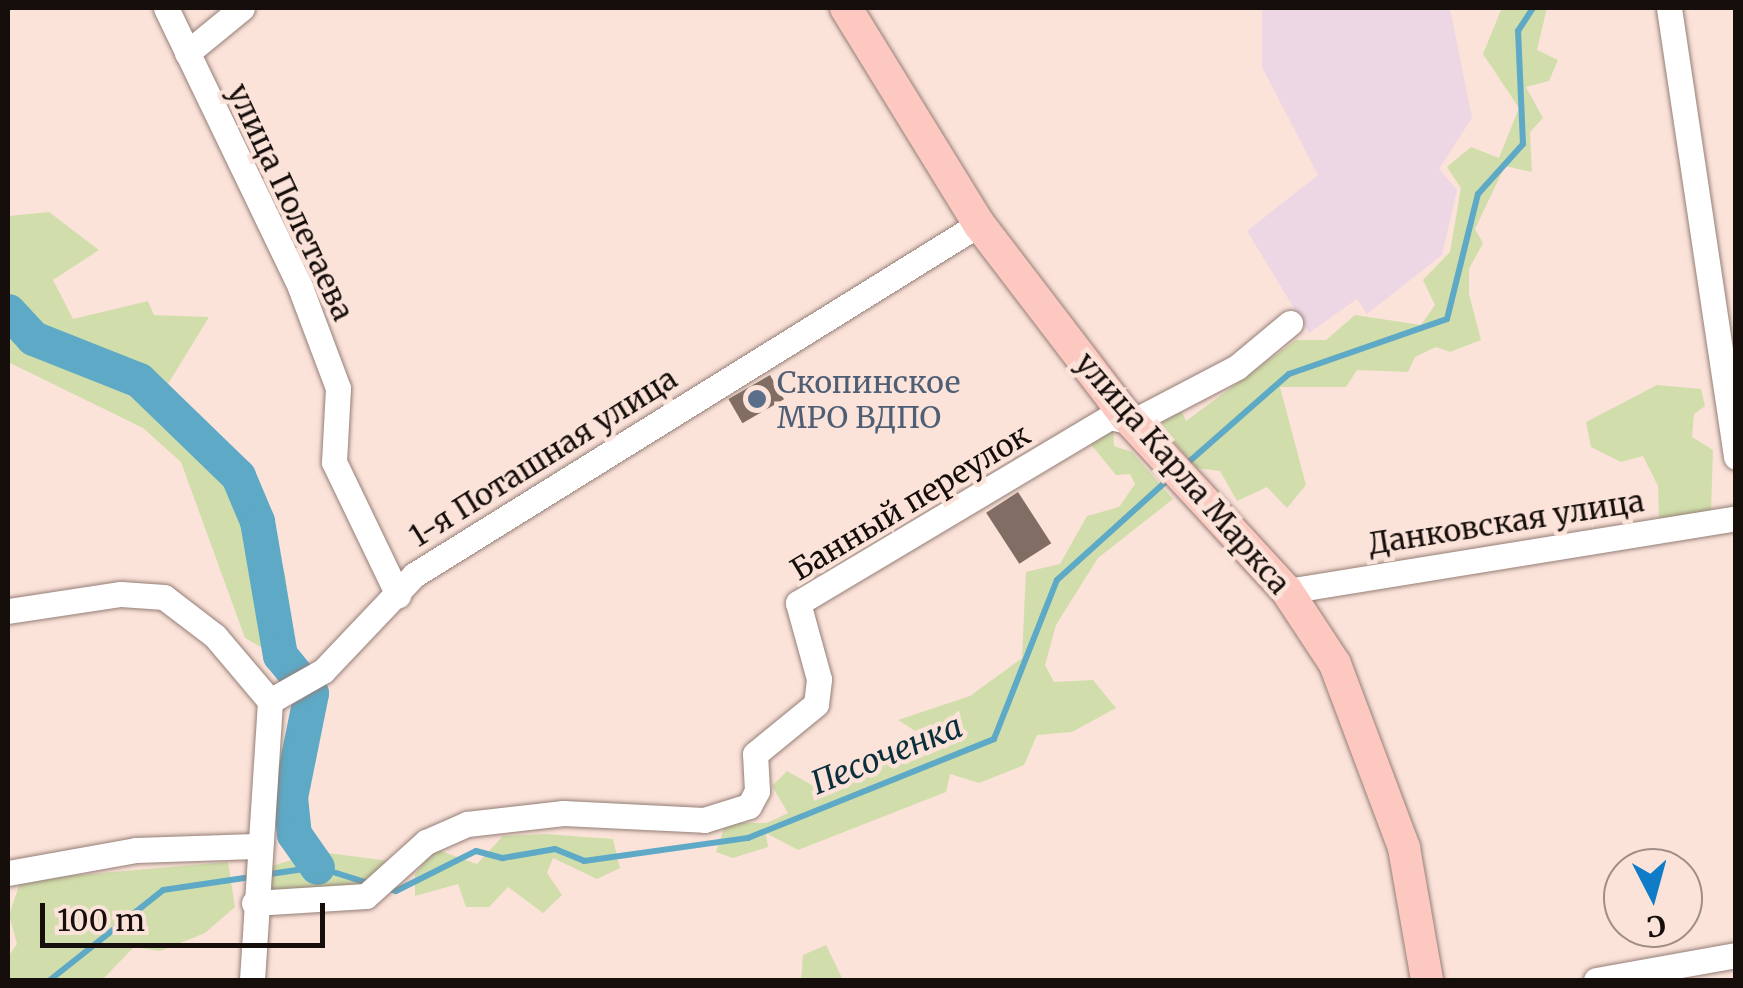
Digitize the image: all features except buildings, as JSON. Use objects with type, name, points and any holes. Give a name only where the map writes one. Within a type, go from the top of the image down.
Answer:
[{"type":"main road","name":"улица Карла Маркса","points":[[846,8],[978,224],[1132,422],[1286,591],[1334,664],[1370,742],[1404,848],[1427,980]]},
{"type":"street","name":"улица Полетаева","points":[[166,8],[300,286],[338,388],[334,462],[398,595]]},
{"type":"street","points":[[187,53],[242,8]]},
{"type":"street","points":[[1669,8],[1736,457]]},
{"type":"street","name":"1-я Поташная улица","points":[[270,701],[322,671],[414,575],[978,224]]},
{"type":"street","name":"Банный переулок","points":[[254,902],[366,896],[426,842],[467,824],[563,812],[704,820],[750,806],[758,790],[755,754],[816,704],[819,679],[798,603],[1110,417],[1132,422],[1238,366],[1290,323]]},
{"type":"street","name":"Данковская улица","points":[[1286,591],[1736,518]]},
{"type":"street","points":[[8,611],[121,594],[164,597],[215,636],[270,701],[255,846],[252,980]]},
{"type":"street","points":[[8,873],[136,850],[255,846]]},
{"type":"street","points":[[1596,980],[1736,954]]},
{"type":"shaded area","points":[[1262,8],[1450,8],[1472,118],[1439,169],[1457,190],[1442,255],[1367,314],[1357,299],[1309,333],[1247,231],[1318,175],[1262,67]]},
{"type":"green space","points":[[1547,8],[1537,50],[1558,60],[1549,81],[1526,87],[1543,118],[1530,132],[1532,172],[1505,166],[1475,229],[1483,243],[1469,269],[1469,294],[1481,340],[1450,352],[1436,347],[1415,357],[1408,372],[1357,370],[1346,387],[1280,387],[1306,485],[1287,508],[1267,487],[1237,501],[1220,471],[1197,468],[1161,427],[1166,415],[1182,412],[1186,421],[1296,340],[1326,340],[1355,315],[1421,325],[1435,305],[1423,280],[1450,252],[1461,188],[1447,167],[1471,147],[1499,158],[1519,108],[1483,54],[1501,10]]},
{"type":"green space","points":[[49,212],[99,250],[53,280],[73,319],[148,301],[154,315],[209,317],[168,384],[246,470],[285,574],[293,636],[264,649],[245,638],[181,462],[143,428],[8,362],[8,216]]},
{"type":"green space","points":[[1657,385],[1701,389],[1705,406],[1694,414],[1692,437],[1713,450],[1711,511],[1659,519],[1658,486],[1643,456],[1621,462],[1591,447],[1586,422]]},
{"type":"green space","points":[[1113,428],[1114,446],[1132,452],[1173,499],[1098,558],[1056,625],[1045,665],[1054,682],[1093,680],[1116,708],[1072,732],[1037,735],[1024,765],[979,783],[950,774],[946,792],[798,850],[766,833],[768,847],[733,858],[716,852],[726,823],[767,823],[788,813],[772,786],[787,771],[828,794],[926,738],[898,720],[970,696],[1022,658],[1026,572],[1060,564],[1087,516],[1119,507],[1135,484],[1130,474],[1116,475],[1089,442]]},
{"type":"green space","points":[[315,685],[325,689],[307,757],[276,772],[293,702]]},
{"type":"green space","points":[[303,784],[303,827],[328,853],[389,861],[371,904],[266,890],[266,868],[298,858],[286,841],[283,785]]},
{"type":"green space","points":[[545,834],[613,839],[620,868],[597,879],[553,858],[547,873],[562,895],[543,913],[508,887],[489,907],[466,907],[458,884],[415,896],[415,874],[435,849],[477,864],[503,836]]},
{"type":"green space","points":[[228,862],[235,907],[205,933],[160,951],[134,947],[102,980],[8,980],[8,957],[17,944],[9,915],[21,880]]},
{"type":"green space","points":[[826,945],[843,980],[801,980],[803,955]]},
{"type":"waterway","name":"Песоченка","points":[[1183,467],[1289,374],[1447,319],[1478,194],[1523,144],[1518,31],[1533,8]]},
{"type":"waterway","points":[[8,311],[33,338],[139,380],[238,476],[257,521],[280,655],[311,693],[290,797],[294,834],[317,867]]},
{"type":"waterway","name":"Песоченка","points":[[384,888],[396,891],[476,851],[503,858],[555,849],[584,861],[748,838],[994,739],[1057,580],[1170,478]]},
{"type":"waterway","name":"Песоченка","points":[[263,875],[317,867],[368,883]]},
{"type":"waterway","name":"Песоченка","points":[[50,980],[163,890],[251,877]]},
{"type":"place","name":"Скопинское МРО ВДПО","points":[[757,399]]}]
